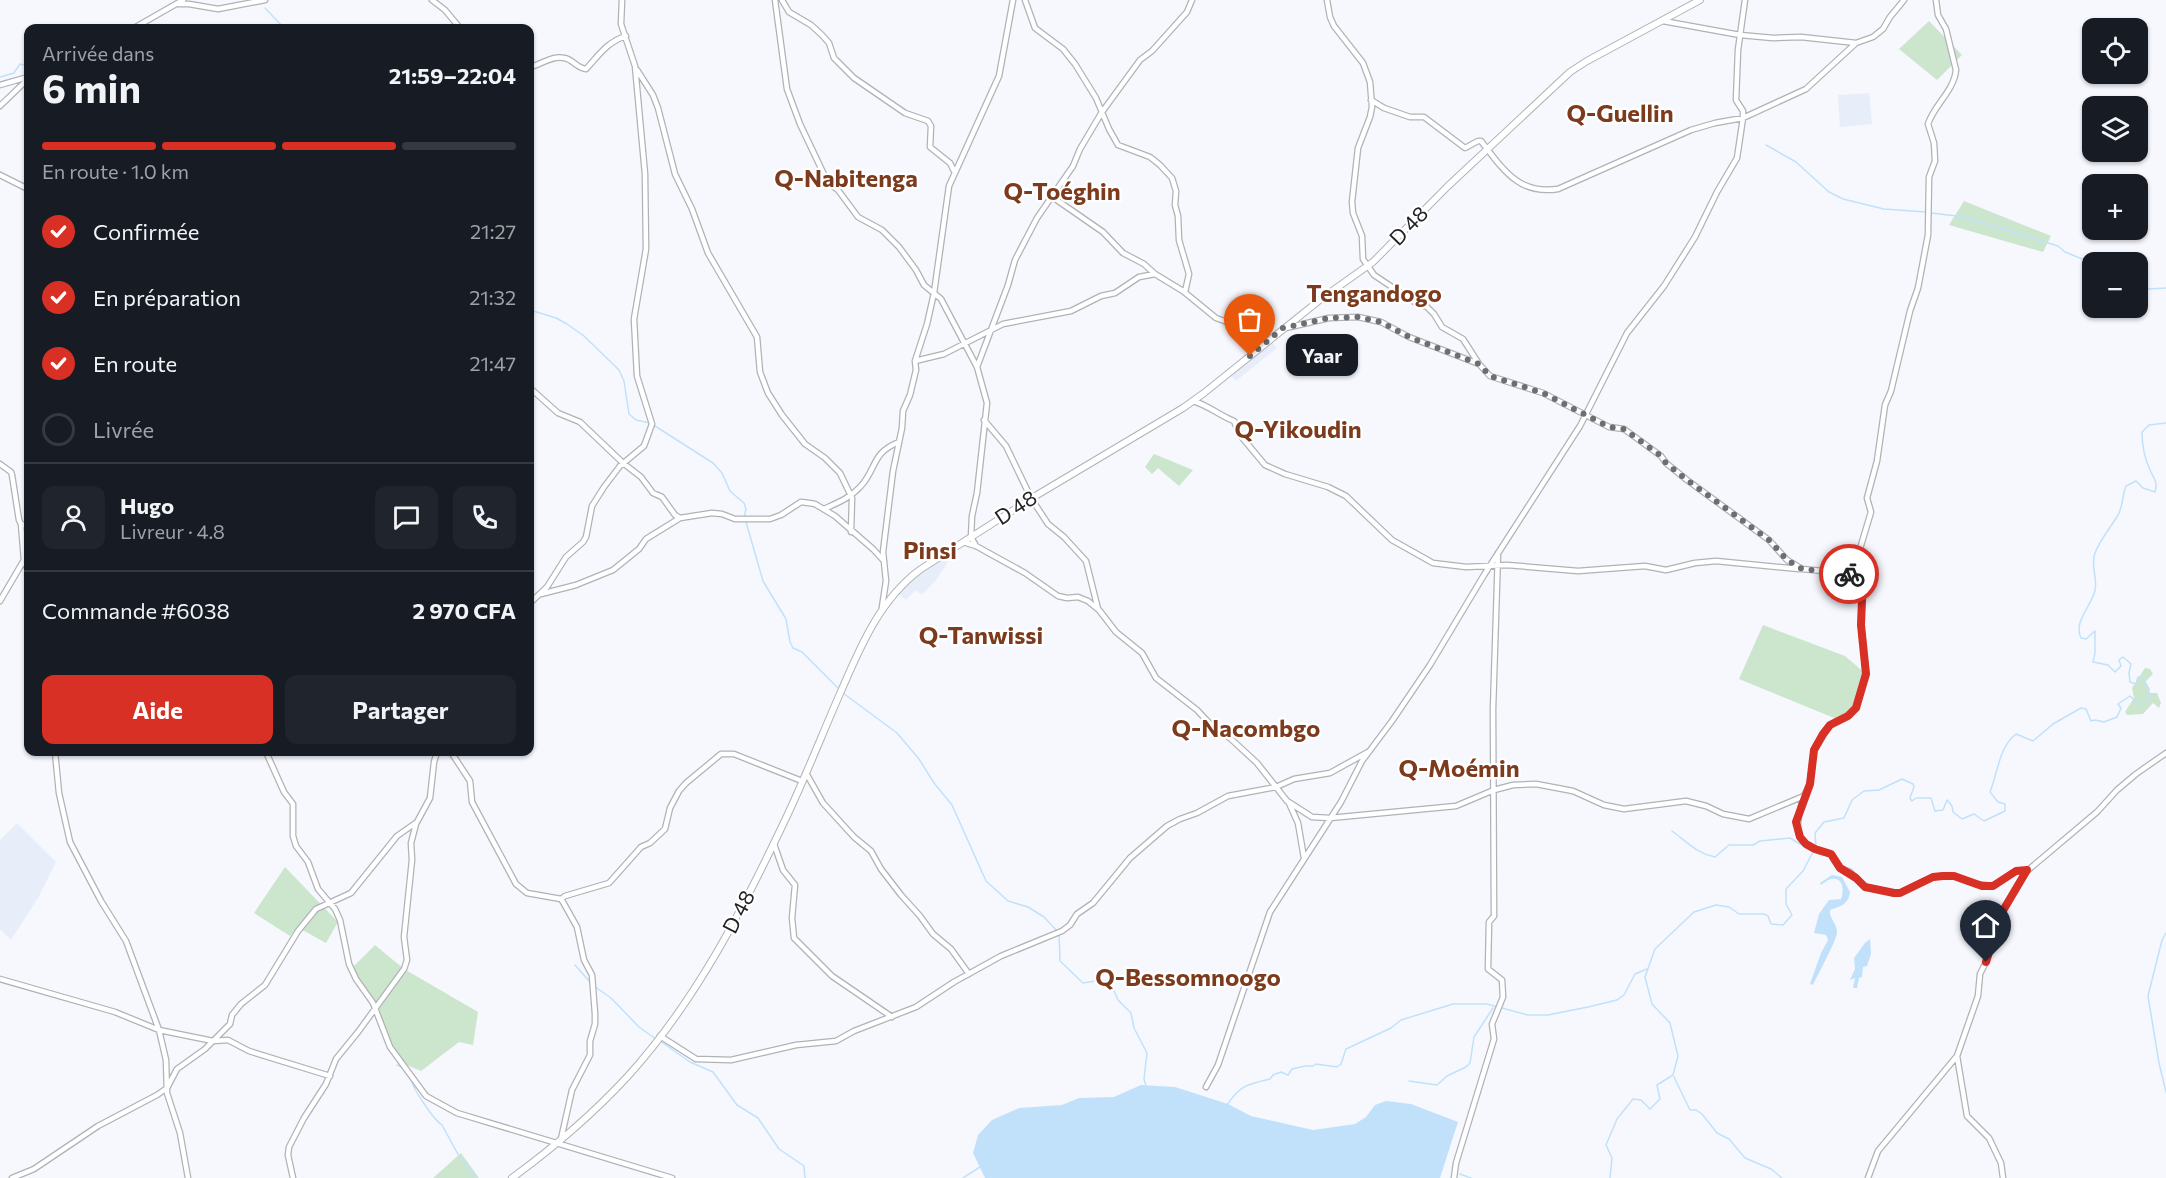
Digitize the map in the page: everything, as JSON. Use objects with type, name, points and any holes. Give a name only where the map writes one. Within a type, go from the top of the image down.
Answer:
[{"type":"street","points":[[141,24],[183,0]]},
{"type":"street","points":[[178,4],[218,9],[264,0]]},
{"type":"street","points":[[432,0],[446,10],[457,24]]},
{"type":"street","points":[[534,599],[566,557],[583,542],[592,506],[623,463],[644,446],[651,431],[652,424],[637,376],[634,319],[646,249],[645,174],[635,66],[621,24],[622,0]]},
{"type":"street","points":[[776,0],[787,89],[800,124],[828,183],[837,190],[858,217],[882,230],[899,247],[924,285],[941,299],[977,367],[986,398],[971,537],[976,546]]},
{"type":"street","points":[[782,0],[789,12],[811,25],[822,35],[829,43],[834,58],[854,78],[905,113],[928,121],[931,126],[930,147],[950,163],[954,171]]},
{"type":"street","points":[[881,611],[885,594],[884,561],[888,512],[903,411],[910,395],[915,361],[934,293],[949,186],[999,76],[1013,0]]},
{"type":"street","points":[[1025,0],[1035,28],[1064,49],[1095,98],[1118,145],[1150,157],[1172,178],[1176,191],[1175,205],[1179,240],[1189,274],[1185,292]]},
{"type":"street","points":[[977,367],[1019,249],[1051,196],[1073,166],[1080,149],[1102,112],[1140,60],[1152,51],[1187,12],[1192,0]]},
{"type":"street","points":[[1327,0],[1334,26],[1363,63],[1370,82],[1370,117],[1358,148],[1352,202],[1353,213],[1362,236],[1363,258],[1374,275],[1416,303],[1426,307],[1434,314],[1442,327],[1463,339],[1479,364],[1490,376],[1543,393],[1609,427],[1624,429],[1661,456],[1687,480],[1769,540],[1787,560],[1802,569]]},
{"type":"street","name":"D 48","points":[[512,1178],[559,1141],[626,1078],[696,986],[727,938],[774,844],[850,670],[871,628],[881,611],[905,582],[1032,498],[1193,401],[1320,299],[1368,266],[1486,149],[1570,72],[1700,0]]},
{"type":"street","points":[[1206,1088],[1218,1065],[1270,912],[1341,802],[1362,761],[1430,664],[1498,552],[1559,460],[1586,415],[1627,333],[1664,286],[1695,237],[1737,158],[1743,118],[1743,111],[1736,100],[1740,35],[1745,0]]},
{"type":"street","points":[[1371,100],[1402,115],[1424,117],[1432,121],[1437,128],[1465,148],[1478,141],[1484,143],[1486,149],[1508,174],[1532,189],[1542,191],[1558,189],[1690,130],[1743,118],[1806,89],[1856,43],[1873,37],[1883,29],[1904,0]]},
{"type":"street","points":[[1936,0],[1938,15],[1946,29],[1956,76],[1928,124],[1933,136],[1935,161],[1929,177],[1928,235],[1918,288],[1910,311],[1891,391],[1885,405],[1877,460],[1867,498],[1871,512],[1856,562],[1855,574],[1862,599],[1861,625],[1866,674],[1856,708],[1848,716],[1830,725],[1814,750],[1810,784],[1796,822],[1800,837],[1815,849],[1831,854],[1840,868],[1850,872],[1870,890],[1900,893],[1933,877],[1943,876],[1954,876],[1982,886],[1993,886],[2016,871],[2027,870]]},
{"type":"street","points":[[1663,21],[1740,35],[1773,38],[1801,37],[1856,43]]},
{"type":"street","points":[[534,66],[558,57],[567,58],[577,68],[586,69],[607,45],[626,36]]},
{"type":"street","points":[[635,66],[653,95],[675,174],[692,208],[708,253],[757,337],[760,372],[768,393],[782,415],[806,444],[840,473],[851,496],[851,532]]},
{"type":"street","points":[[0,85],[24,79]]},
{"type":"street","points":[[0,106],[24,82]]},
{"type":"street","points":[[0,175],[24,187]]},
{"type":"street","points":[[1051,196],[1103,232],[1123,253],[1144,264],[1155,274],[1185,292],[1216,318],[1247,329],[1262,346]]},
{"type":"street","points":[[915,361],[964,346],[1003,324],[1071,311],[1101,296],[1115,293],[1139,277],[1155,274]]},
{"type":"street","points":[[1283,328],[1329,318],[1358,317],[1381,322],[1409,337],[1479,364]]},
{"type":"street","points":[[534,392],[558,413],[580,422],[641,477],[653,492],[662,497],[675,515],[680,518]]},
{"type":"street","points":[[1193,401],[1202,403],[1234,422],[1240,435],[1270,468],[1328,487],[1346,496],[1392,540],[1425,559],[1457,566],[1578,570],[1645,566],[1666,570],[1716,561],[1855,574]]},
{"type":"street","points":[[984,420],[1006,446],[1048,524],[1064,537],[1086,561],[1099,610]]},
{"type":"street","points":[[824,510],[851,496],[862,486],[880,453],[886,447],[899,442]]},
{"type":"street","points":[[0,464],[12,475],[16,509],[21,524],[24,560],[0,601]]},
{"type":"street","points":[[540,594],[576,585],[614,570],[639,549],[646,539],[680,518],[712,513],[735,519],[770,519],[781,516],[801,502],[815,504],[835,516],[884,561]]},
{"type":"street","points":[[963,542],[976,546],[1025,573],[1058,596],[1078,597],[1088,601],[1099,610],[1116,632],[1142,653],[1156,678],[1197,710],[1211,725],[1231,739],[1257,763],[1287,801],[1298,823],[1304,858]]},
{"type":"street","points":[[1454,1178],[1456,1163],[1494,1038],[1492,1024],[1503,997],[1502,980],[1488,969],[1489,922],[1494,916],[1493,709],[1498,552]]},
{"type":"street","points":[[660,1036],[696,1059],[730,1060],[795,1044],[836,1041],[854,1031],[916,1008],[1001,956],[1062,931],[1077,914],[1093,903],[1130,858],[1167,826],[1228,796],[1276,786],[1294,779],[1330,773],[1370,751]]},
{"type":"street","points":[[1868,1178],[1878,1151],[1957,1056],[1977,996],[1980,974],[2001,914],[2027,870],[2097,812],[2116,790],[2166,753]]},
{"type":"street","points":[[561,900],[565,896],[609,883],[641,847],[650,843],[665,829],[670,808],[686,783],[721,754],[734,754],[802,781]]},
{"type":"street","points":[[55,756],[59,794],[70,842],[101,901],[126,941],[159,1030],[166,1060],[166,1088],[180,1133],[188,1178]]},
{"type":"street","points":[[268,756],[293,804],[293,836],[296,846],[308,862],[318,889],[340,920],[349,964],[356,980],[375,1008],[390,1047],[426,1096],[457,1113],[559,1141],[672,1178]]},
{"type":"street","points":[[293,1178],[288,1155],[289,1147],[330,1076],[339,1052],[358,1032],[404,969],[407,960],[404,937],[412,860],[411,843],[417,822],[430,798],[436,756]]},
{"type":"street","points":[[454,756],[470,781],[472,802],[516,884],[526,892],[561,900],[577,927],[584,960],[592,975],[595,1024],[590,1041],[590,1055],[572,1090],[559,1141]]},
{"type":"street","points":[[806,773],[823,803],[854,837],[871,851],[881,869],[901,895],[933,934],[951,949],[969,974]]},
{"type":"street","points":[[1287,801],[1312,817],[1330,818],[1456,806],[1494,790],[1513,785],[1536,784],[1573,791],[1604,805],[1624,809],[1686,801],[1706,806],[1723,814],[1749,819],[1804,796]]},
{"type":"street","points":[[12,1178],[34,1169],[98,1126],[166,1088],[177,1069],[213,1041],[230,1024],[232,1015],[241,1004],[265,985],[298,931],[316,909],[351,893],[397,836],[417,822]]},
{"type":"street","points":[[774,844],[783,870],[795,885],[792,918],[794,938],[832,976],[892,1017]]},
{"type":"street","points":[[0,979],[115,1012],[159,1030],[213,1041],[228,1040],[249,1051],[330,1076]]},
{"type":"street","points":[[1957,1056],[1967,1116],[1989,1138],[2001,1163],[2003,1178]]},
{"type":"shaded area","points":[[1869,93],[1872,124],[1840,127],[1838,95]]},
{"type":"shaded area","points":[[1270,339],[1277,348],[1236,381],[1228,373]]},
{"type":"shaded area","points":[[948,552],[951,557],[936,580],[922,595],[915,590],[906,600],[896,592],[905,582]]},
{"type":"shaded area","points":[[17,823],[56,862],[38,898],[11,940],[0,929],[0,840]]},
{"type":"green space","points":[[1929,21],[1962,55],[1937,80],[1899,49]]},
{"type":"green space","points":[[1964,201],[2051,236],[2043,252],[1949,225]]},
{"type":"green space","points":[[1154,454],[1193,470],[1179,486],[1158,468],[1152,474],[1145,467]]},
{"type":"green space","points":[[1763,625],[1845,656],[1866,674],[1859,702],[1839,720],[1739,679]]},
{"type":"green space","points":[[2145,668],[2150,669],[2153,674],[2145,682],[2150,693],[2157,693],[2161,703],[2159,708],[2153,703],[2143,714],[2127,715],[2125,712],[2134,698],[2132,688]]},
{"type":"green space","points":[[285,867],[338,922],[326,943],[297,927],[290,936],[254,913]]},
{"type":"green space","points":[[375,945],[404,969],[478,1012],[473,1045],[459,1042],[421,1071],[402,1063],[390,1047],[373,1004],[351,969]]},
{"type":"green space","points":[[461,1153],[479,1178],[433,1178]]},
{"type":"water","points":[[1832,875],[1842,877],[1850,892],[1846,902],[1830,910],[1837,932],[1813,985],[1810,984],[1828,940],[1826,935],[1814,933],[1819,914],[1829,900],[1841,899],[1842,896],[1842,885],[1838,880],[1831,879],[1821,885],[1820,883]]},
{"type":"water","points":[[1870,939],[1871,954],[1867,966],[1863,967],[1857,988],[1853,988],[1855,978],[1850,980],[1855,969],[1854,958]]},
{"type":"water","points":[[1141,1085],[1175,1087],[1228,1104],[1251,1116],[1313,1130],[1355,1124],[1366,1117],[1375,1105],[1386,1101],[1411,1104],[1458,1122],[1440,1178],[985,1178],[973,1153],[978,1135],[992,1120],[1019,1108],[1062,1105],[1079,1098],[1114,1097]]},
{"type":"waterway","points":[[265,8],[280,24]]},
{"type":"waterway","points":[[0,77],[14,73],[20,64],[24,65]]},
{"type":"waterway","points":[[1766,145],[1796,162],[1829,192],[1843,199],[1884,209],[1926,212]]},
{"type":"waterway","points":[[1931,213],[1965,217],[2058,246],[2065,252],[2082,259]]},
{"type":"waterway","points":[[2148,289],[2166,288]]},
{"type":"waterway","points":[[534,311],[556,318],[584,336],[619,370],[624,381],[629,414],[636,420],[650,423]]},
{"type":"waterway","points":[[1816,847],[1815,833],[1824,822],[1844,818],[1852,800],[1864,791],[1879,790],[1902,779],[1913,784],[1910,798],[1912,801],[1916,798],[1931,798],[1935,811],[1943,810],[1947,800],[1953,812],[1962,819],[1974,814],[1984,821],[2005,811],[2005,804],[1998,802],[1990,792],[2002,753],[2010,739],[2016,734],[2033,741],[2053,724],[2081,708],[2086,709],[2091,721],[2104,722],[2117,717],[2121,708],[2118,704],[2130,696],[2140,705],[2148,699],[2149,689],[2142,677],[2138,677],[2136,684],[2130,682],[2131,664],[2123,657],[2119,660],[2121,666],[2115,672],[2108,665],[2093,662],[2095,631],[2086,639],[2081,638],[2079,626],[2095,590],[2093,563],[2095,553],[2119,513],[2126,486],[2136,481],[2143,488],[2155,492],[2156,489],[2156,483],[2145,456],[2142,432],[2149,425],[2166,423]]},
{"type":"waterway","points":[[655,426],[713,463],[722,473],[730,491],[744,503],[746,509],[744,517]]},
{"type":"waterway","points":[[746,522],[763,581],[786,619],[793,648],[802,652],[840,690]]},
{"type":"waterway","points":[[843,693],[897,733],[919,759],[934,783],[952,805],[986,881],[1008,901],[1028,907],[1044,917],[1059,933],[1060,961],[1083,983],[1102,980],[1111,984],[1118,1000],[1131,1013],[1134,1028],[1147,1053],[1144,1079],[1146,1086]]},
{"type":"waterway","points":[[1672,831],[1697,850],[1715,857],[1729,845],[1753,845],[1760,841],[1790,838],[1813,852]]},
{"type":"waterway","points":[[1610,1178],[1612,1158],[1606,1145],[1617,1119],[1633,1099],[1641,1100],[1650,1109],[1660,1099],[1657,1085],[1673,1075],[1678,1056],[1670,1023],[1652,1004],[1645,977],[1655,949],[1694,912],[1716,905],[1729,907],[1739,914],[1764,914],[1768,916],[1771,924],[1783,925],[1792,915],[1786,904],[1786,889],[1803,871],[1813,852]]},
{"type":"waterway","points":[[2166,933],[2162,940],[2148,996],[2166,1092]]},
{"type":"waterway","points":[[575,965],[590,982]]},
{"type":"waterway","points":[[1227,1105],[1245,1086],[1270,1079],[1281,1072],[1288,1075],[1292,1069],[1316,1064],[1337,1067],[1341,1064],[1346,1049],[1391,1028],[1401,1020],[1453,1004],[1487,1004],[1528,1015],[1548,1015],[1588,1007],[1617,1000],[1624,995],[1635,974],[1647,969]]},
{"type":"waterway","points":[[594,986],[611,998],[639,1027],[656,1039]]},
{"type":"waterway","points":[[1409,1081],[1437,1085],[1447,1076],[1466,1067],[1470,1063],[1474,1037],[1493,1008]]},
{"type":"waterway","points":[[660,1041],[690,1062],[713,1072],[737,1105],[758,1118],[779,1149],[804,1166],[805,1178]]},
{"type":"waterway","points":[[397,1065],[404,1068]]},
{"type":"waterway","points":[[1674,1077],[1690,1110],[1696,1110],[1702,1114],[1717,1133],[1729,1139],[1745,1158],[1771,1169],[1782,1178]]},
{"type":"waterway","points":[[411,1078],[424,1103],[442,1125],[459,1156],[476,1178]]},
{"type":"waterway","points":[[963,1178],[980,1167]]},
{"type":"waterway","points":[[1460,1174],[1471,1178]]},
{"type":"way so far","points":[[1250,356],[1283,328],[1329,318],[1358,317],[1381,322],[1409,337],[1479,364],[1490,376],[1531,388],[1609,427],[1624,429],[1661,456],[1687,480],[1769,540],[1787,560],[1802,569],[1849,574]]},
{"type":"place","name":"Yaar","points":[[1250,356]]},
{"type":"district","name":"Q-Guellin","points":[[1620,114]]},
{"type":"district","name":"Q-Nabitenga","points":[[846,179]]},
{"type":"district","name":"Q-Toéghin","points":[[1062,192]]},
{"type":"district","name":"Tengandogo","points":[[1374,294]]},
{"type":"district","name":"Q-Yikoudin","points":[[1298,430]]},
{"type":"district","name":"Pinsi","points":[[930,551]]},
{"type":"district","name":"Q-Tanwissi","points":[[981,636]]},
{"type":"district","name":"Q-Nacombgo","points":[[1246,729]]},
{"type":"district","name":"Q-Moémin","points":[[1459,769]]},
{"type":"district","name":"Q-Bessomnoogo","points":[[1188,978]]},
{"type":"route","points":[[1849,574],[1855,574],[1862,599],[1861,625],[1866,674],[1856,708],[1848,716],[1830,725],[1814,750],[1810,784],[1796,822],[1800,837],[1815,849],[1831,854],[1840,868],[1850,872],[1870,890],[1900,893],[1933,877],[1943,876],[1954,876],[1982,886],[1993,886],[2016,871],[2027,870],[2001,914],[1986,962]]}]
